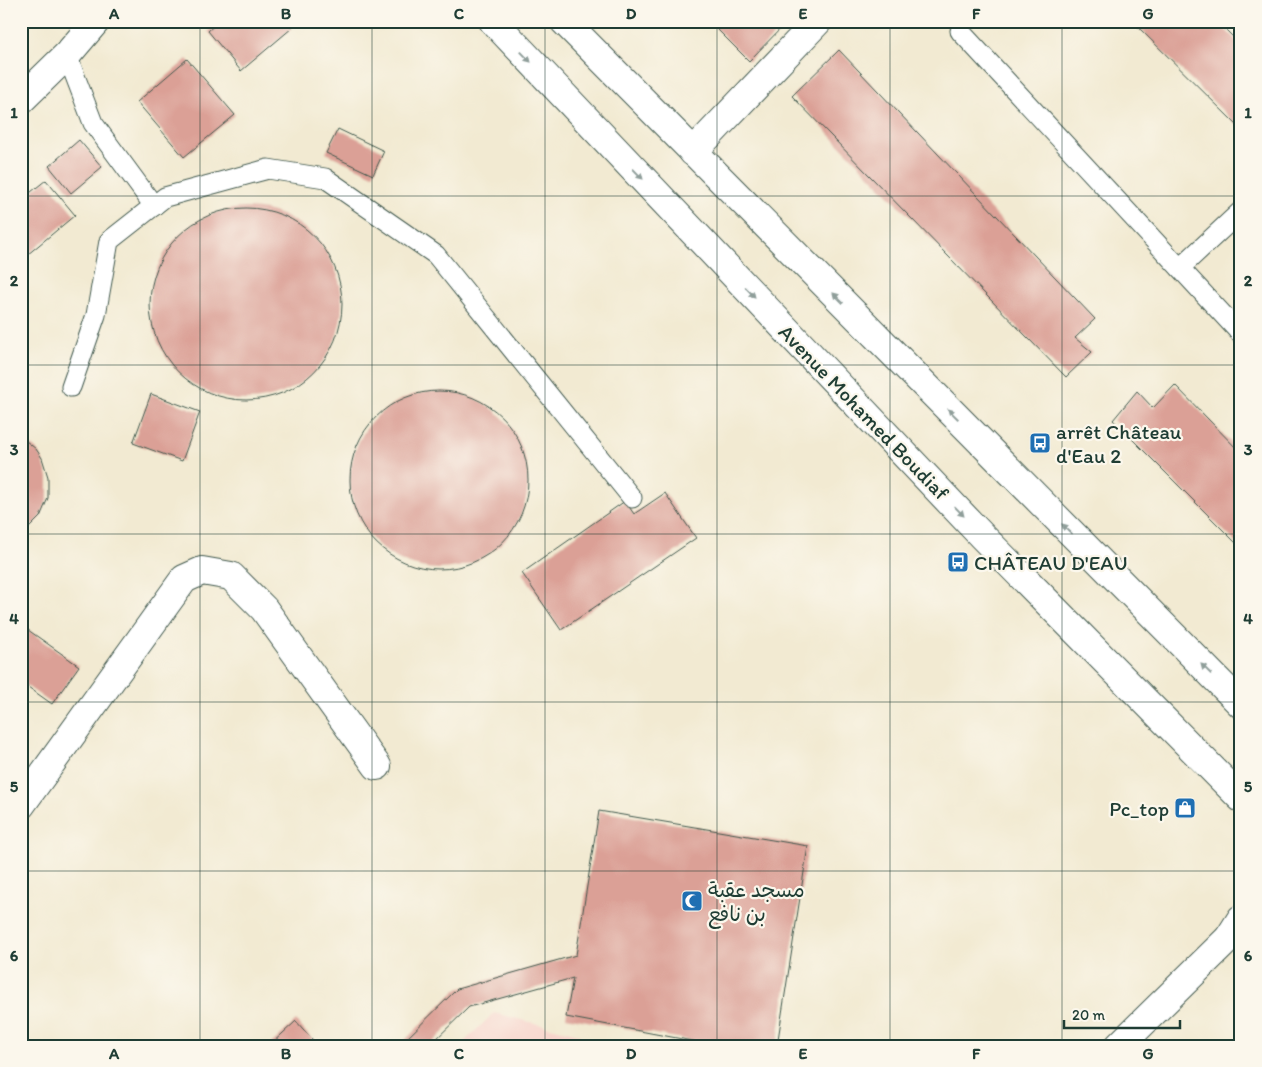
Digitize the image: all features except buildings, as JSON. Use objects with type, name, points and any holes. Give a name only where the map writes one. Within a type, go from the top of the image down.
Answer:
[{"type":"main road","points":[[21,100],[67,55],[96,21]]},
{"type":"main road","name":"Avenue Mohamed Boudiaf","points":[[493,21],[983,537],[1241,798]]},
{"type":"main road","points":[[564,21],[1241,704]]},
{"type":"main road","points":[[693,152],[818,21]]},
{"type":"main road","points":[[21,806],[184,579],[202,571],[231,576],[264,609],[377,766]]},
{"type":"main road","points":[[1118,1046],[1238,934]]},
{"type":"lane","points":[[960,31],[1241,334]]},
{"type":"lane","points":[[67,55],[93,124],[154,206]]},
{"type":"lane","points":[[70,387],[96,315],[109,241],[165,197],[268,169],[325,178],[436,255],[632,498]]},
{"type":"lane","points":[[1180,268],[1241,212]]},
{"type":"shaded area","points":[[494,1013],[578,1034],[589,1046],[460,1046]]},
{"type":"place","name":"arrêt Château d'Eau 2","points":[[1040,443]]},
{"type":"place","name":"CHÂTEAU D'EAU","points":[[958,562]]},
{"type":"place","name":"Pc_top","points":[[1185,808]]},
{"type":"place","name":"مسجد عقبة بن نافع","points":[[692,901]]}]
